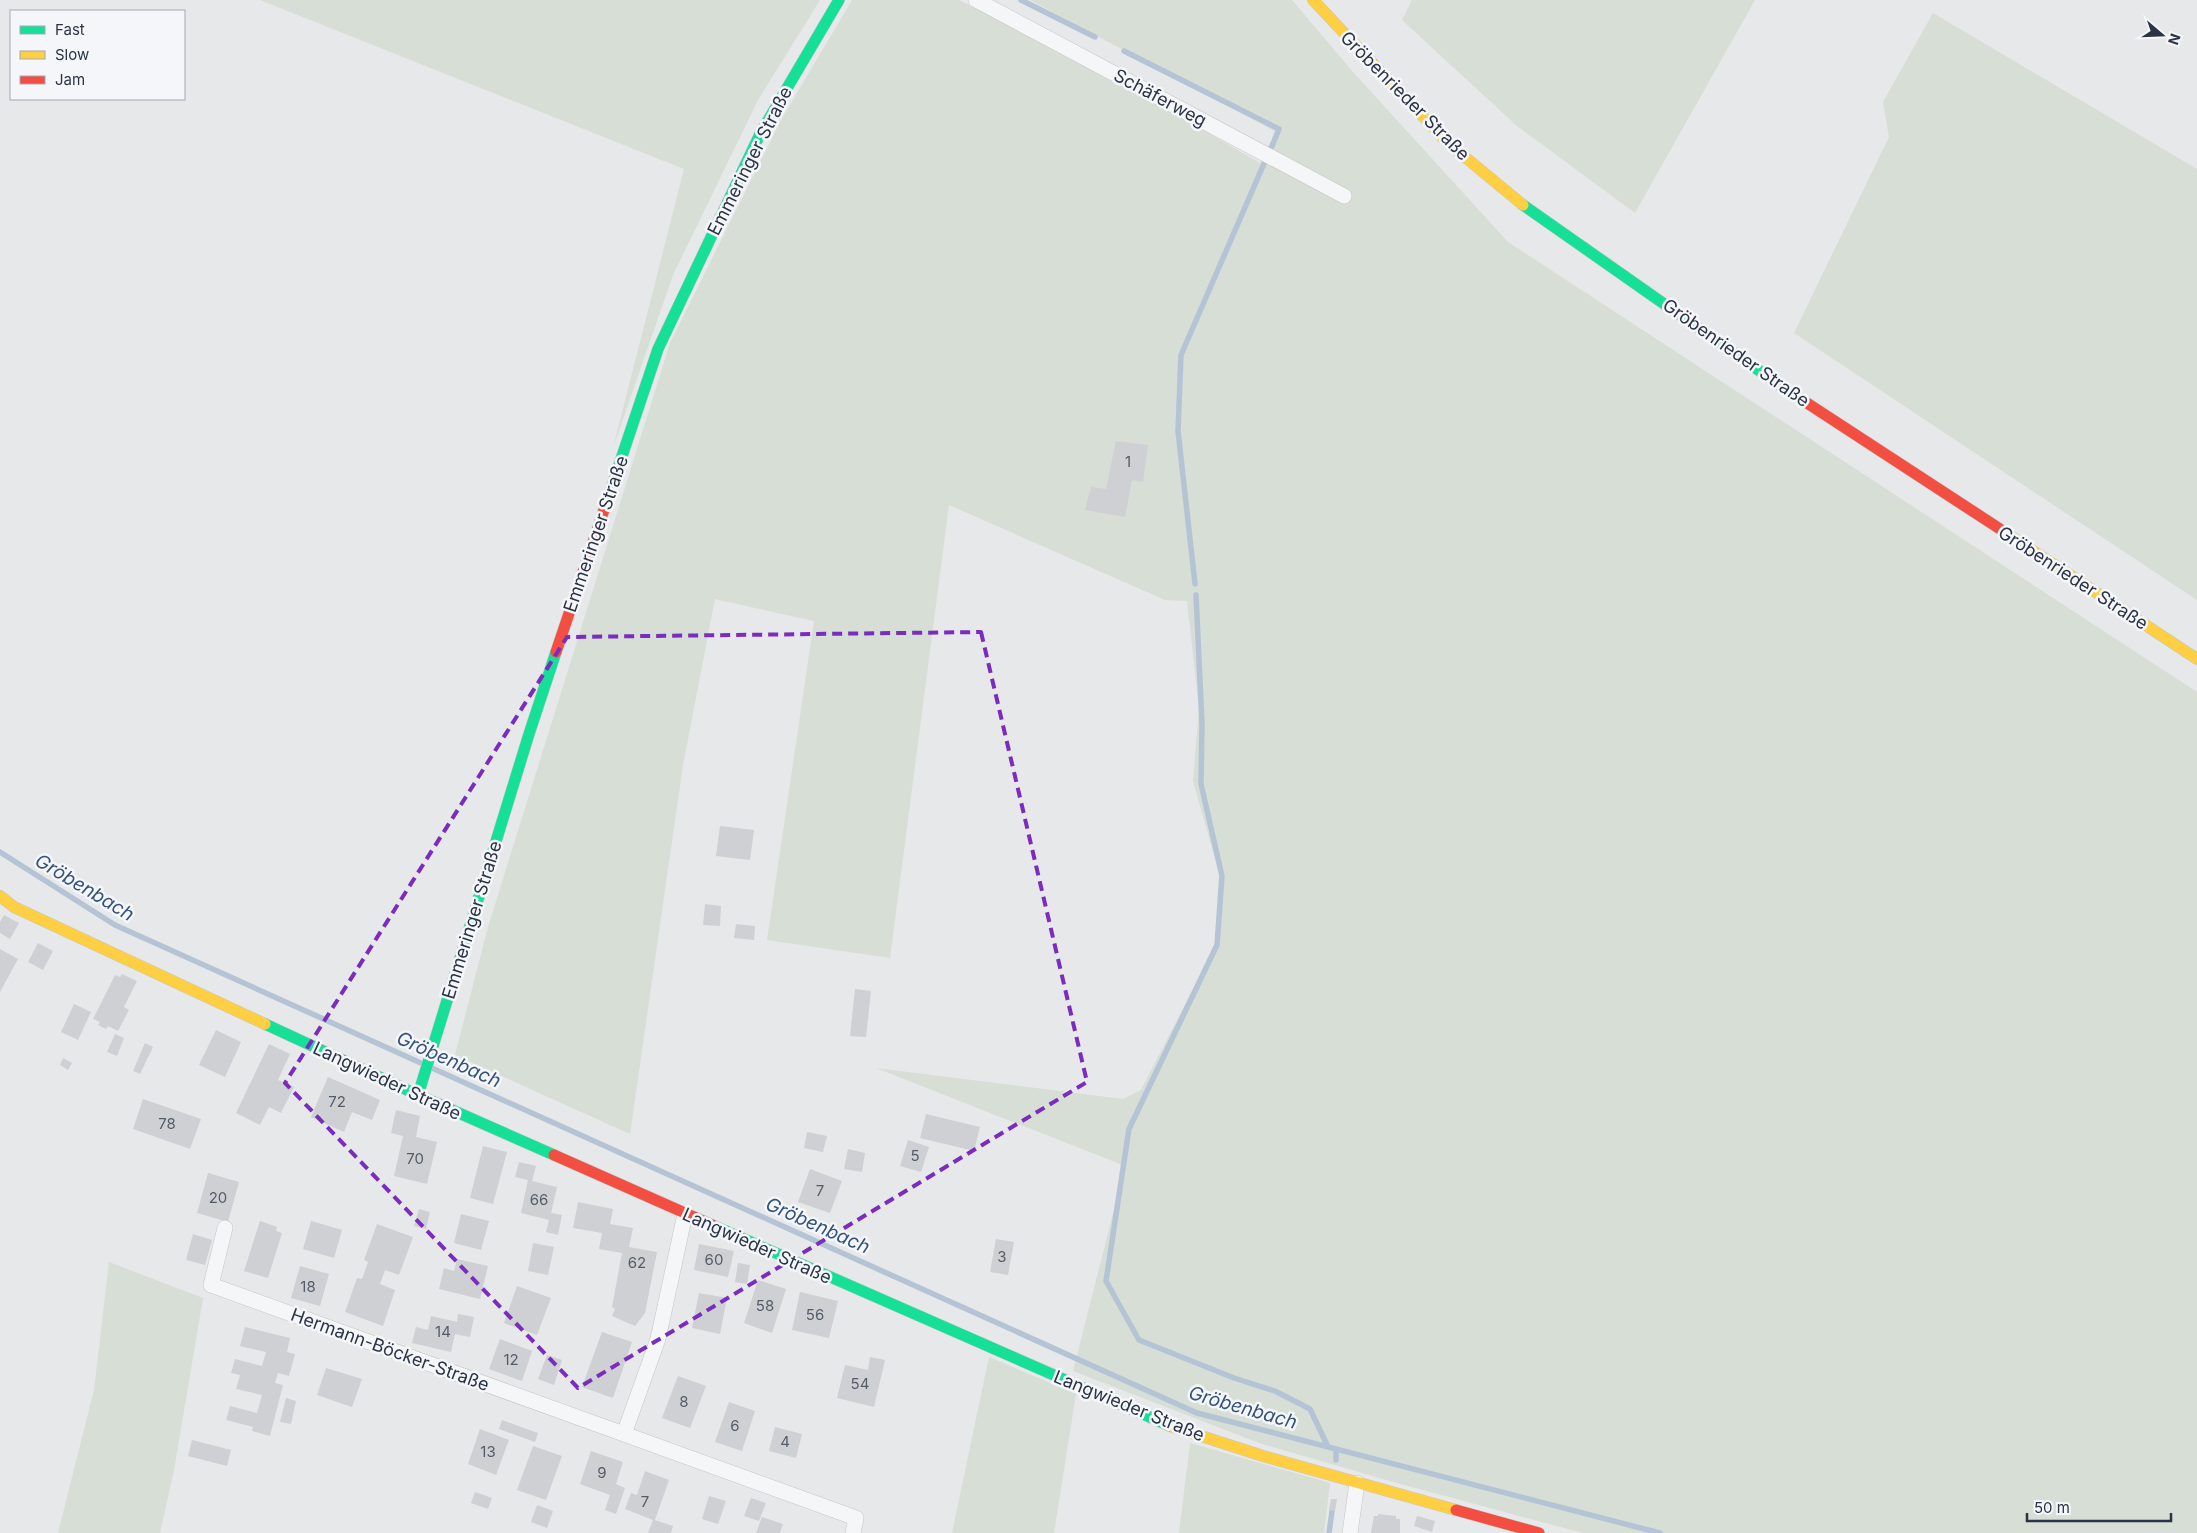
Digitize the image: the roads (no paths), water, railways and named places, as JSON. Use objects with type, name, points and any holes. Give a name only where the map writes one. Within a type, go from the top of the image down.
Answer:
[{"type":"street","name":"Emmeringer Straße","points":[[418,1095],[529,734],[658,349],[760,134],[839,0]]},
{"type":"street","name":"Schäferweg","points":[[976,0],[1344,196]]},
{"type":"street","name":"Gröbenrieder Straße","points":[[1313,0],[1448,143],[1531,212],[1713,336],[1782,386],[2197,659]]},
{"type":"street","name":"Langwieder Straße","points":[[0,896],[14,907],[418,1095],[1164,1424],[1263,1456],[1539,1533]]},
{"type":"street","points":[[624,1434],[658,1339],[685,1214]]},
{"type":"street","name":"Hermann-Böcker-Straße","points":[[225,1228],[211,1285],[856,1518],[853,1533]]},
{"type":"street","points":[[1350,1533],[1357,1483]]},
{"type":"waterway","points":[[1021,0],[1095,37]]},
{"type":"waterway","points":[[1124,51],[1279,129],[1270,151]]},
{"type":"waterway","points":[[1195,584],[1178,431],[1181,355],[1266,159]]},
{"type":"waterway","points":[[1196,595],[1202,724],[1201,784],[1222,876],[1217,945],[1129,1129],[1106,1281],[1139,1340],[1234,1378],[1275,1391],[1310,1409],[1328,1447]]},
{"type":"waterway","name":"Gröbenbach","points":[[0,852],[115,925],[1197,1413],[1660,1533]]},
{"type":"waterway","points":[[1336,1449],[1336,1460]]},
{"type":"waterway","points":[[1329,1533],[1332,1511]]}]
